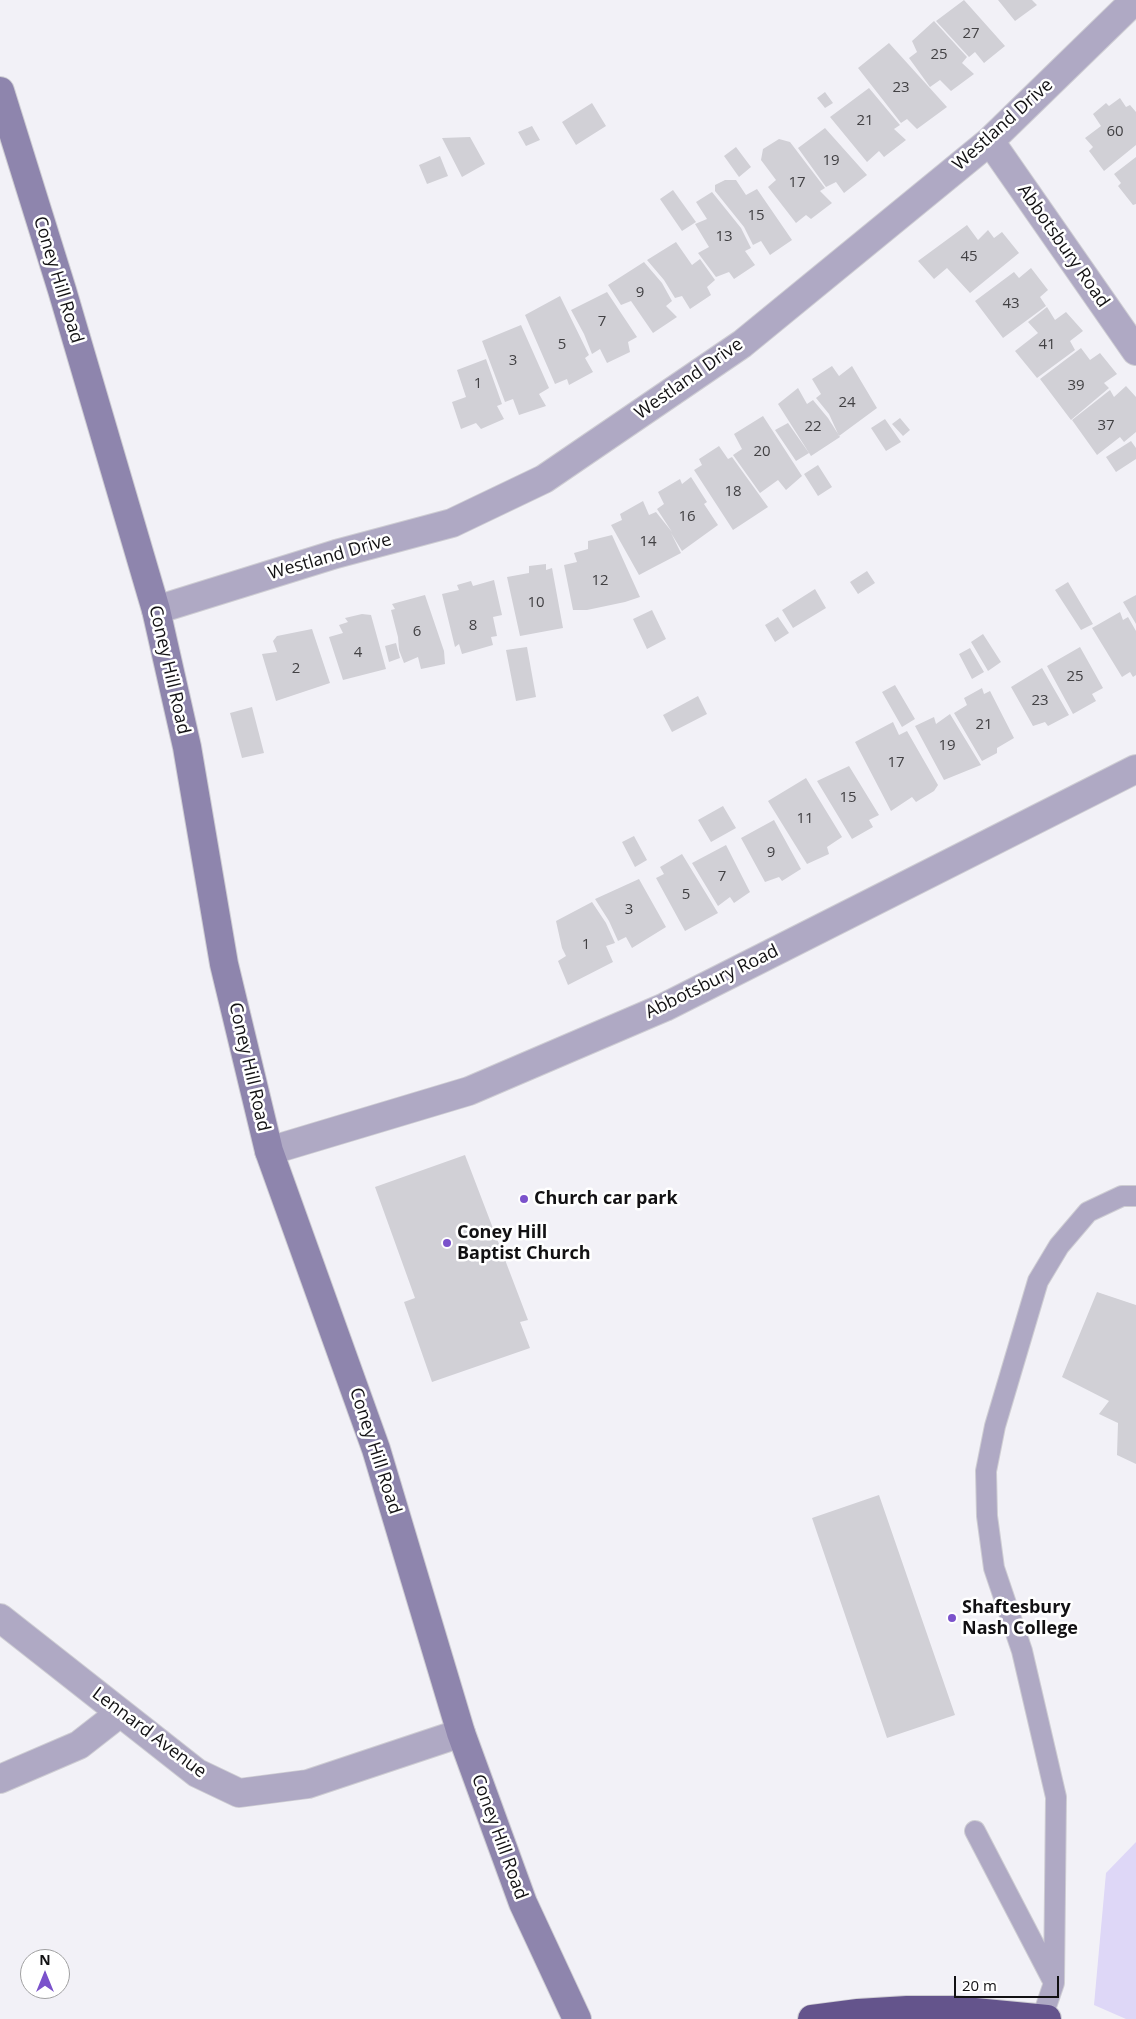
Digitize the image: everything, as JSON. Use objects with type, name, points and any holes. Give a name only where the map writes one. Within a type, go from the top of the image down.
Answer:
[{"type":"highway","points":[[812,2019],[907,2010],[954,2010],[1045,2019]]},
{"type":"street","name":"Westland Drive","points":[[156,610],[336,554],[452,523],[544,479],[742,344],[990,141],[1135,0]]},
{"type":"street","name":"Coney Hill Road","points":[[0,90],[65,299],[156,610],[187,747],[224,964],[269,1151],[376,1449],[460,1733],[523,1903],[576,2019]]},
{"type":"street","name":"Abbotsbury Road","points":[[990,141],[1136,351]]},
{"type":"street","name":"Abbotsbury Road","points":[[269,1151],[469,1091],[665,1007],[1136,770]]},
{"type":"street","name":"Lennard Avenue","points":[[0,1618],[197,1773],[239,1793],[308,1784],[460,1733]]},
{"type":"street","points":[[0,1779],[79,1744],[120,1712]]},
{"type":"lane","points":[[1045,2019],[1054,1983],[1056,1798],[1022,1651],[994,1568],[987,1516],[986,1471],[995,1426],[1038,1282],[1059,1246],[1088,1212],[1122,1196],[1136,1196]]},
{"type":"lane","points":[[975,1831],[1054,1983]]},
{"type":"shaded area","points":[[1136,1842],[1136,2019],[1126,2019],[1094,2005],[1106,1873]]},
{"type":"building","points":[[964,0],[1005,46],[984,63],[975,52],[969,57],[936,21]]},
{"type":"building","points":[[998,0],[1032,0],[1037,5],[1015,21]]},
{"type":"building","points":[[934,21],[967,57],[962,63],[974,74],[951,91],[940,80],[930,87],[909,58],[917,52],[912,41]]},
{"type":"building","points":[[889,43],[947,107],[917,129],[907,119],[901,123],[858,68]]},
{"type":"building","points":[[869,88],[900,125],[894,129],[906,140],[884,157],[879,151],[867,162],[830,117]]},
{"type":"building","points":[[825,92],[833,103],[825,108],[817,98]]},
{"type":"building","points":[[1120,98],[1126,107],[1130,105],[1136,112],[1136,145],[1104,171],[1089,151],[1093,147],[1085,138],[1101,126],[1093,114],[1106,103],[1109,106]]},
{"type":"building","points":[[592,103],[606,126],[576,145],[562,122]]},
{"type":"building","points":[[532,126],[540,140],[526,146],[518,132]]},
{"type":"building","points":[[825,128],[867,175],[844,193],[836,182],[826,187],[798,148]]},
{"type":"building","points":[[470,137],[485,164],[462,177],[442,138]]},
{"type":"building","points":[[779,139],[790,142],[825,188],[820,191],[832,203],[811,219],[806,215],[796,223],[768,187],[776,180],[761,160],[763,149]]},
{"type":"building","points":[[736,147],[751,167],[739,177],[724,156]]},
{"type":"building","points":[[440,156],[448,176],[427,184],[419,165]]},
{"type":"building","points":[[1136,157],[1136,204],[1133,205],[1118,186],[1121,183],[1114,174]]},
{"type":"building","points":[[725,180],[736,180],[746,195],[757,189],[792,240],[770,255],[761,241],[753,245],[744,227],[715,191],[715,185]]},
{"type":"building","points":[[673,190],[696,222],[682,231],[660,199]]},
{"type":"building","points":[[712,192],[741,228],[751,248],[745,251],[755,265],[734,279],[729,272],[716,277],[698,253],[709,247],[695,224],[707,219],[696,202]]},
{"type":"building","points":[[967,225],[978,240],[988,230],[994,238],[1002,232],[1019,253],[970,293],[947,268],[934,279],[918,261]]},
{"type":"building","points":[[676,242],[692,265],[700,259],[715,280],[707,287],[711,295],[690,309],[682,296],[675,298],[664,280],[647,260]]},
{"type":"building","points":[[644,262],[662,283],[672,301],[666,306],[677,317],[653,333],[631,301],[621,305],[608,285]]},
{"type":"building","points":[[1031,268],[1048,290],[1040,297],[1046,306],[1003,338],[975,301],[1014,272],[1019,278]]},
{"type":"building","points":[[607,292],[637,337],[628,342],[630,352],[607,363],[600,349],[592,354],[571,310]]},
{"type":"building","points":[[560,296],[589,355],[585,358],[593,372],[569,385],[567,379],[555,384],[525,315]]},
{"type":"building","points":[[1047,307],[1055,320],[1066,312],[1083,331],[1070,341],[1075,350],[1037,378],[1015,351],[1038,333],[1028,322]]},
{"type":"building","points":[[521,325],[549,388],[539,394],[546,406],[519,415],[513,399],[505,402],[482,341]]},
{"type":"building","points":[[1081,348],[1090,360],[1100,353],[1117,374],[1104,383],[1109,388],[1071,420],[1040,379]]},
{"type":"building","points":[[486,359],[502,404],[497,406],[504,419],[481,429],[476,423],[461,429],[452,402],[466,397],[457,370]]},
{"type":"building","points":[[832,366],[839,376],[852,366],[877,408],[839,436],[829,414],[816,398],[821,394],[812,379]]},
{"type":"building","points":[[1126,386],[1136,397],[1136,432],[1124,442],[1120,437],[1097,455],[1072,420],[1110,390],[1114,397]]},
{"type":"building","points":[[798,388],[807,404],[813,400],[828,418],[840,437],[811,456],[778,404]]},
{"type":"building","points":[[763,416],[802,476],[786,490],[778,480],[760,493],[733,455],[742,449],[734,434]]},
{"type":"building","points":[[900,418],[910,430],[903,436],[892,424]]},
{"type":"building","points":[[885,419],[901,442],[886,451],[871,428]]},
{"type":"building","points":[[788,423],[809,453],[796,461],[775,430]]},
{"type":"building","points":[[1131,441],[1136,448],[1136,459],[1116,472],[1106,457]]},
{"type":"building","points":[[719,446],[728,459],[732,457],[768,507],[733,530],[694,470],[702,465],[699,459]]},
{"type":"building","points":[[818,465],[832,487],[818,496],[804,474]]},
{"type":"building","points":[[691,477],[707,502],[704,504],[718,525],[682,551],[671,533],[681,553],[639,575],[611,525],[622,520],[620,514],[643,501],[649,515],[656,512],[672,532],[657,509],[664,504],[658,492],[680,479],[682,484]]},
{"type":"building","points":[[612,535],[640,597],[587,610],[573,610],[564,565],[577,562],[574,553],[588,549],[588,541]]},
{"type":"building","points":[[546,564],[546,570],[552,568],[563,628],[520,636],[507,577],[529,573],[529,566]]},
{"type":"building","points":[[867,571],[875,583],[858,594],[850,582]]},
{"type":"building","points":[[494,580],[502,615],[493,617],[497,636],[491,637],[493,645],[462,654],[459,644],[455,647],[442,594],[459,590],[457,585],[471,581],[473,586]]},
{"type":"building","points":[[1068,582],[1093,624],[1081,630],[1055,590]]},
{"type":"building","points":[[815,589],[826,608],[793,628],[782,610]]},
{"type":"building","points":[[425,595],[444,651],[445,664],[421,669],[418,657],[404,663],[399,650],[398,637],[391,610],[395,609],[392,604]]},
{"type":"building","points":[[1136,595],[1136,624],[1123,602]]},
{"type":"building","points":[[652,610],[666,639],[647,649],[633,619]]},
{"type":"building","points":[[1120,612],[1123,620],[1128,617],[1136,631],[1136,675],[1133,677],[1130,672],[1122,677],[1092,628]]},
{"type":"building","points":[[362,614],[371,615],[386,669],[343,680],[329,637],[343,633],[339,625],[348,622],[345,618]]},
{"type":"building","points":[[778,617],[789,633],[775,642],[765,625]]},
{"type":"building","points":[[312,629],[330,683],[276,701],[262,654],[277,652],[273,641],[277,636]]},
{"type":"building","points":[[983,634],[1001,662],[988,671],[971,642]]},
{"type":"building","points":[[396,643],[400,658],[389,662],[385,646]]},
{"type":"building","points":[[527,647],[536,697],[516,701],[506,650]]},
{"type":"building","points":[[1080,647],[1103,688],[1092,694],[1096,701],[1073,714],[1047,666]]},
{"type":"building","points":[[970,648],[984,672],[972,679],[959,654]]},
{"type":"building","points":[[1042,668],[1069,715],[1048,726],[1045,722],[1033,726],[1011,687]]},
{"type":"building","points":[[895,685],[915,719],[902,727],[882,692]]},
{"type":"building","points":[[982,688],[984,694],[990,691],[1014,738],[997,748],[997,753],[982,761],[954,713],[967,705],[964,698]]},
{"type":"building","points":[[698,696],[707,714],[672,732],[663,715]]},
{"type":"building","points":[[252,707],[264,753],[242,758],[230,713]]},
{"type":"building","points":[[950,714],[981,765],[944,780],[915,726],[934,717],[936,724]]},
{"type":"building","points":[[893,722],[899,735],[907,731],[938,785],[934,791],[916,802],[912,797],[891,811],[855,742]]},
{"type":"building","points":[[849,766],[879,815],[869,820],[873,827],[852,839],[817,781]]},
{"type":"building","points":[[806,778],[842,837],[827,847],[829,854],[807,864],[768,801]]},
{"type":"building","points":[[723,806],[736,828],[711,842],[698,820]]},
{"type":"building","points":[[774,820],[801,869],[782,881],[779,877],[765,882],[741,838]]},
{"type":"building","points":[[634,836],[647,860],[635,867],[622,842]]},
{"type":"building","points":[[726,845],[750,892],[734,903],[730,897],[718,906],[692,863]]},
{"type":"building","points":[[682,854],[718,913],[685,931],[656,878],[664,874],[660,867]]},
{"type":"building","points":[[639,879],[666,927],[632,948],[626,937],[618,941],[609,921],[595,899]]},
{"type":"building","points":[[592,902],[606,923],[615,943],[606,946],[613,962],[568,985],[558,961],[566,956],[562,948],[556,921]]},
{"type":"building","name":"Coney Hill Baptist Church","points":[[465,1155],[528,1320],[520,1322],[530,1348],[432,1382],[404,1302],[415,1298],[375,1187]]},
{"type":"building","points":[[1097,1292],[1136,1305],[1136,1464],[1117,1455],[1118,1423],[1099,1414],[1109,1401],[1062,1377]]},
{"type":"building","points":[[879,1495],[955,1715],[887,1738],[812,1518]]},
{"type":"place","name":"Church car park","points":[[524,1199]]},
{"type":"place","name":"Coney Hill Baptist Church","points":[[447,1243]]},
{"type":"place","name":"Shaftesbury Nash College","points":[[952,1618]]}]
